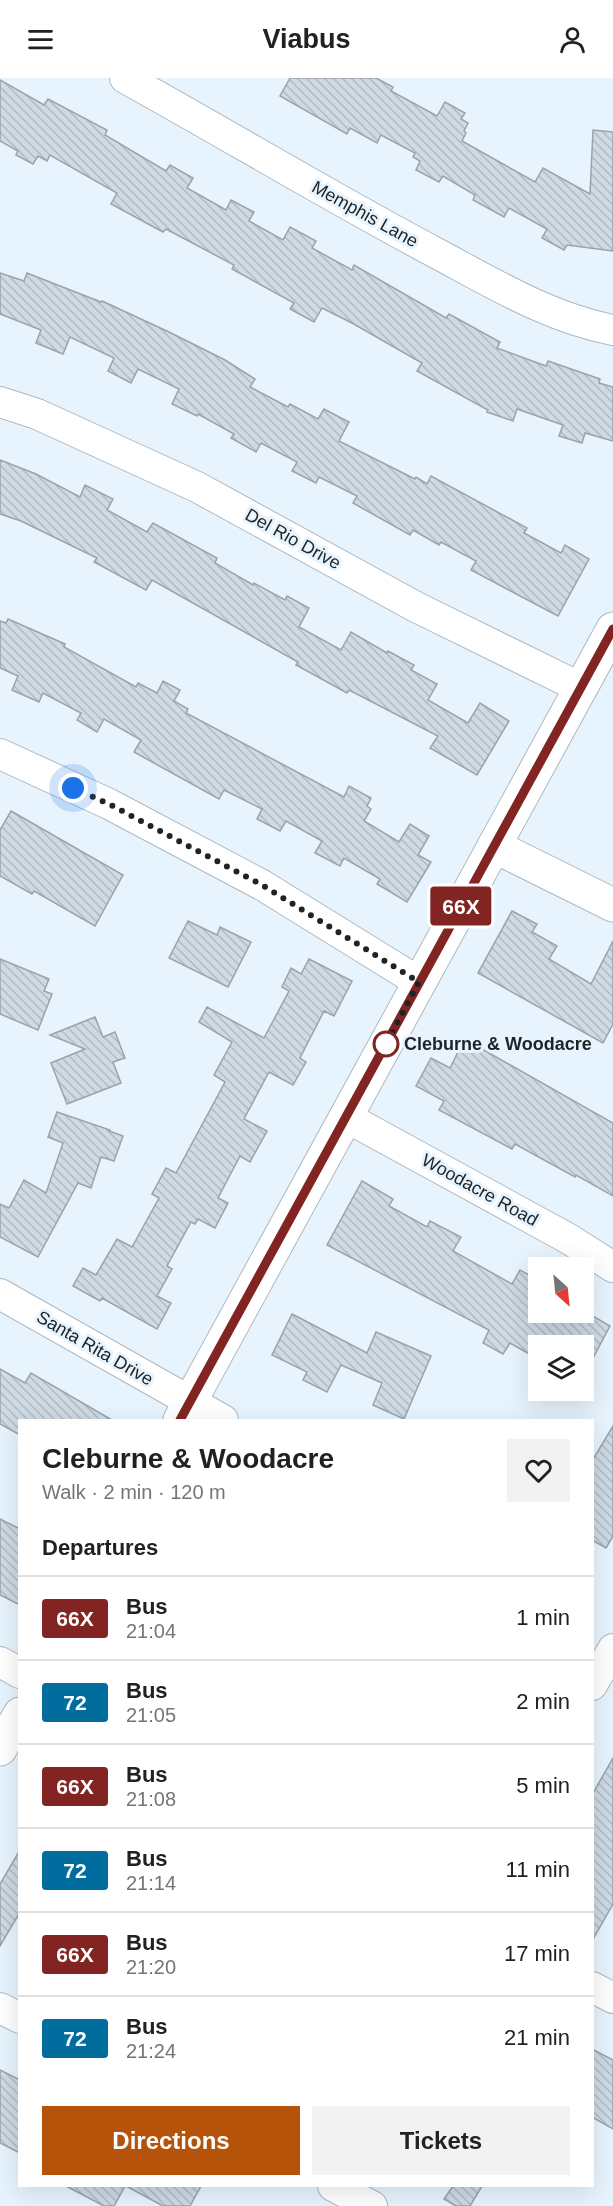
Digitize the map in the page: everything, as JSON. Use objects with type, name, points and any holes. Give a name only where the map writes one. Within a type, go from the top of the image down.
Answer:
[{"type":"street","name":"Memphis Lane","points":[[125,78],[378,222],[519,297],[591,326],[613,330]]},
{"type":"street","name":"Del Rio Drive","points":[[0,402],[37,414],[197,487],[416,607],[581,688]]},
{"type":"street","points":[[185,1411],[613,629]]},
{"type":"street","points":[[0,754],[109,804],[262,885],[419,982]]},
{"type":"street","points":[[494,846],[613,905]]},
{"type":"street","name":"Woodacre Road","points":[[346,1117],[569,1239],[613,1267]]},
{"type":"street","name":"Santa Rita Drive","points":[[0,1294],[185,1411],[219,1419]]},
{"type":"street","points":[[594,1681],[613,1648]]},
{"type":"street","points":[[0,1662],[18,1672]]},
{"type":"street","points":[[0,1749],[18,1718]]},
{"type":"street","points":[[594,1988],[613,1998]]},
{"type":"street","points":[[0,2008],[18,2017]]},
{"type":"street","points":[[335,2187],[372,2206]]},
{"type":"building","points":[[290,78],[376,78],[393,87],[391,91],[437,116],[445,102],[465,113],[461,119],[468,123],[462,141],[535,182],[543,168],[590,194],[593,130],[613,132],[613,251],[567,245],[564,250],[542,238],[547,229],[509,208],[504,217],[473,200],[475,195],[443,176],[439,182],[416,170],[420,161],[413,157],[415,153],[381,135],[377,143],[350,128],[347,134],[280,96]]},
{"type":"building","points":[[0,80],[44,105],[48,99],[107,130],[105,135],[166,171],[170,165],[193,178],[187,188],[226,210],[231,200],[254,212],[249,221],[283,240],[290,227],[316,241],[312,248],[352,270],[354,265],[446,318],[449,314],[500,342],[497,348],[546,366],[548,361],[600,379],[599,383],[613,387],[613,441],[585,433],[582,443],[559,436],[563,425],[517,409],[513,421],[487,412],[488,410],[417,371],[422,363],[352,323],[322,308],[314,322],[290,309],[294,303],[232,269],[234,265],[166,229],[163,232],[111,204],[117,193],[50,155],[47,161],[38,156],[33,164],[16,155],[18,151],[0,141]]},
{"type":"building","points":[[0,273],[24,281],[27,273],[102,301],[169,332],[225,360],[255,379],[250,387],[288,407],[290,404],[318,419],[324,409],[349,422],[339,441],[427,484],[431,476],[527,528],[524,533],[561,553],[565,545],[589,559],[558,616],[471,570],[476,561],[441,542],[439,545],[413,530],[410,535],[353,503],[357,496],[319,477],[316,483],[292,471],[297,462],[261,443],[256,452],[231,438],[234,434],[198,414],[197,416],[172,404],[179,389],[138,369],[131,383],[108,371],[114,358],[70,337],[63,354],[36,343],[41,330],[0,314]]},
{"type":"building","points":[[0,460],[36,474],[80,497],[85,485],[113,499],[107,510],[147,532],[153,523],[217,558],[215,563],[253,585],[254,583],[285,600],[287,596],[309,608],[299,627],[341,650],[351,632],[387,653],[388,651],[414,665],[411,670],[437,684],[428,700],[468,723],[480,703],[509,721],[477,775],[430,748],[438,736],[349,690],[347,693],[296,665],[298,662],[152,580],[146,590],[94,562],[97,558],[21,521],[0,514]]},
{"type":"building","points":[[8,619],[65,644],[64,647],[136,687],[138,683],[157,693],[163,681],[180,690],[174,701],[188,709],[186,713],[344,797],[349,786],[371,798],[367,806],[371,809],[364,821],[399,842],[410,824],[429,836],[418,855],[431,862],[407,902],[377,884],[380,879],[344,858],[340,866],[315,853],[322,841],[286,821],[280,831],[257,819],[262,809],[224,790],[219,799],[134,752],[141,740],[104,719],[97,732],[77,720],[81,713],[43,693],[39,702],[12,690],[18,676],[0,668],[0,621],[6,623]]},
{"type":"building","points":[[11,811],[123,875],[95,926],[34,891],[32,894],[0,876],[0,830]]},
{"type":"building","points":[[512,911],[537,924],[532,932],[557,946],[549,959],[591,984],[613,941],[613,1024],[603,1043],[478,973]]},
{"type":"building","points":[[188,921],[217,935],[220,927],[251,942],[228,987],[169,958]]},
{"type":"building","points":[[0,959],[49,979],[44,991],[52,994],[38,1030],[0,1014]]},
{"type":"building","points":[[309,959],[352,981],[334,1016],[324,1011],[300,1058],[306,1062],[293,1085],[269,1072],[244,1119],[267,1131],[250,1162],[240,1156],[218,1198],[228,1203],[215,1228],[198,1219],[195,1224],[191,1222],[167,1266],[172,1269],[157,1296],[171,1303],[157,1329],[102,1298],[100,1301],[73,1286],[83,1268],[96,1275],[117,1239],[132,1247],[159,1198],[152,1194],[166,1168],[176,1173],[225,1082],[214,1075],[232,1042],[199,1022],[207,1007],[264,1038],[289,991],[282,987],[291,968],[301,974]]},
{"type":"building","points":[[95,1017],[103,1037],[115,1032],[125,1058],[113,1062],[121,1083],[67,1104],[51,1063],[85,1049],[50,1035]]},
{"type":"building","points":[[462,1044],[472,1050],[475,1045],[613,1123],[613,1196],[515,1144],[512,1149],[439,1110],[444,1101],[416,1086],[431,1058],[450,1068]]},
{"type":"building","points":[[57,1112],[123,1136],[114,1161],[101,1157],[91,1188],[78,1183],[38,1257],[0,1237],[0,1204],[9,1208],[24,1180],[46,1193],[63,1143],[48,1137]]},
{"type":"building","points":[[362,1181],[393,1199],[389,1206],[427,1227],[430,1221],[461,1237],[453,1251],[512,1284],[520,1270],[528,1274],[528,1323],[594,1323],[594,1317],[610,1326],[594,1356],[594,1335],[528,1335],[528,1353],[510,1343],[503,1354],[483,1343],[489,1330],[327,1245]]},
{"type":"building","points":[[292,1314],[367,1353],[376,1332],[431,1356],[404,1419],[373,1405],[382,1383],[341,1365],[327,1392],[303,1380],[307,1372],[272,1355]]},
{"type":"building","points":[[0,1369],[25,1383],[31,1373],[110,1419],[18,1419],[18,1434],[0,1424]]},
{"type":"building","points":[[613,1426],[613,1536],[606,1548],[594,1541],[594,1458]]},
{"type":"building","points":[[0,1519],[18,1528],[18,1604],[0,1595]]},
{"type":"building","points":[[613,1758],[613,1904],[594,1937],[594,1791]]},
{"type":"building","points":[[18,1853],[18,1915],[0,1946],[0,1884]]},
{"type":"building","points":[[594,2050],[613,2060],[613,2129],[594,2118]]},
{"type":"building","points":[[0,2070],[18,2079],[18,2152],[0,2143]]},
{"type":"building","points":[[68,2187],[124,2187],[114,2206],[104,2206]]},
{"type":"building","points":[[128,2187],[200,2187],[190,2206],[163,2206]]},
{"type":"building","points":[[452,2187],[481,2187],[470,2206],[456,2206],[444,2199]]},
{"type":"bus line","name":"66X","points":[[181,1419],[613,629]]},
{"type":"place","name":"Cleburne & Woodacre","points":[[386,1044]]},
{"type":"route","points":[[73,788],[109,804],[262,885],[419,982],[386,1044]]}]
